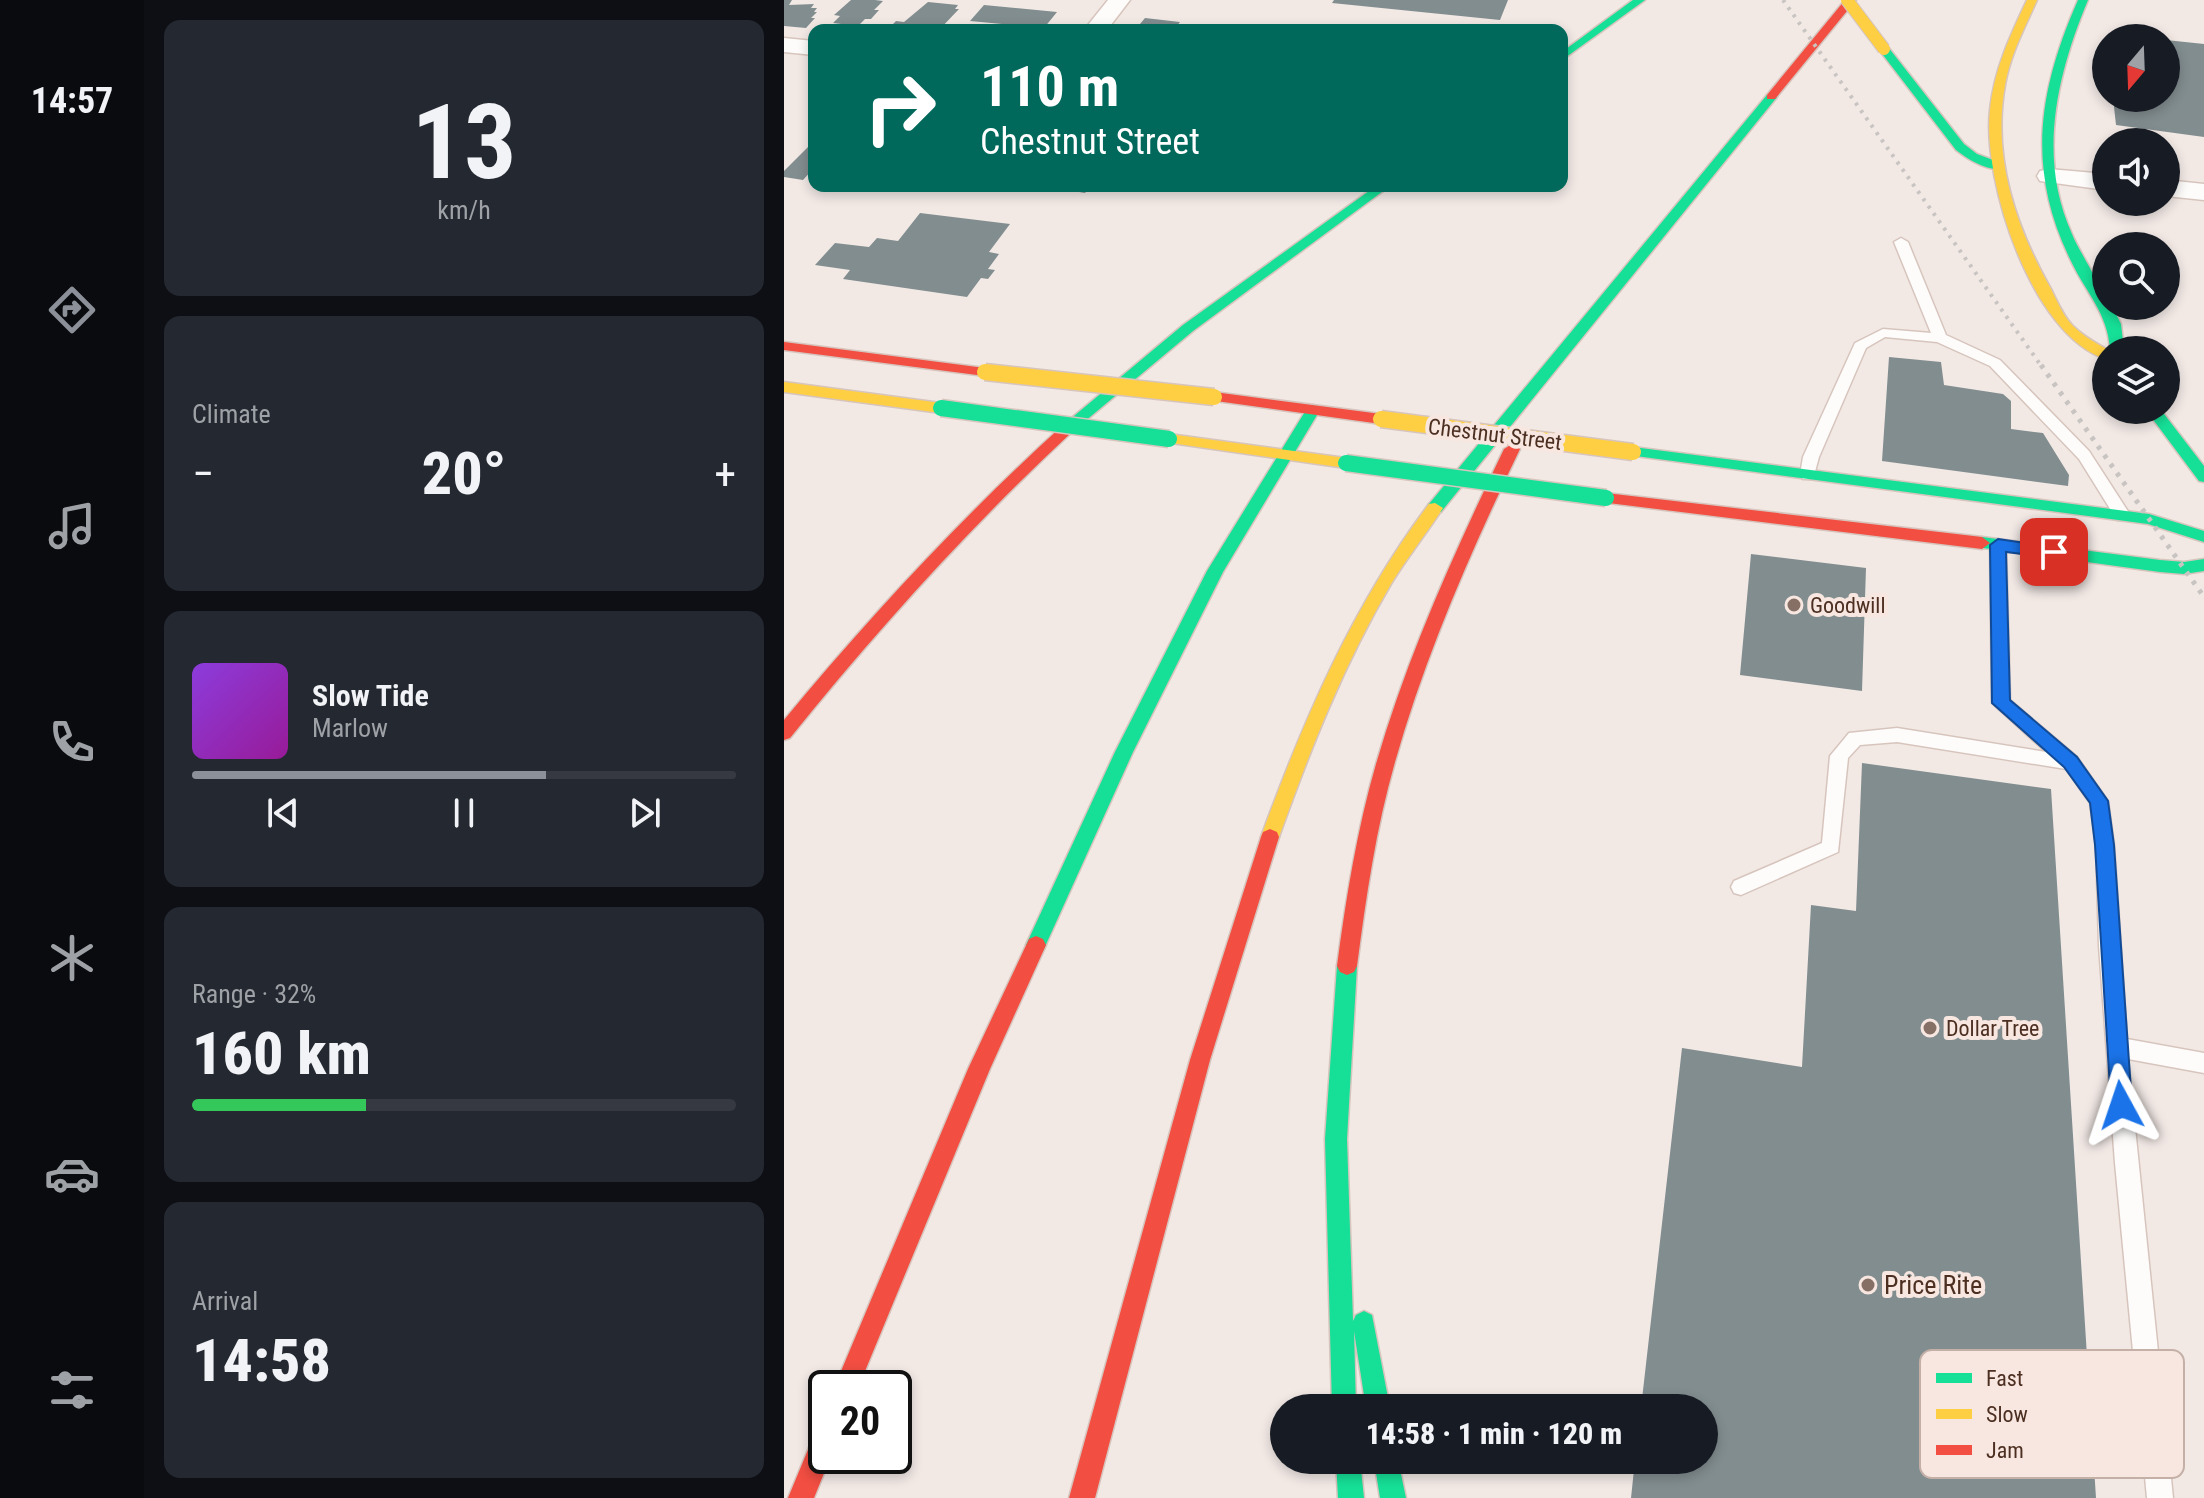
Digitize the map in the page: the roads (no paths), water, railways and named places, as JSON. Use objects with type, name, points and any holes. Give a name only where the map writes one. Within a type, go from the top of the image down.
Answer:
[{"type":"main road","points":[[1568,53],[1640,0]]},
{"type":"main road","points":[[1082,1498],[1219,995],[1271,833],[1341,665],[1400,556],[1425,520],[1849,0],[1960,147],[1973,157],[1997,166],[2033,173],[2053,198],[2068,242],[2116,326],[2116,336]]},
{"type":"main road","points":[[2032,0],[2010,44],[1997,85],[1994,128],[1997,166],[2013,231],[2036,279],[2069,330],[2092,346]]},
{"type":"main road","points":[[2033,173],[2046,124],[2049,86],[2058,53],[2083,0]]},
{"type":"main road","points":[[784,733],[918,574],[1048,445],[1179,335],[1376,192]]},
{"type":"main road","name":"Chestnut Street","points":[[784,346],[1214,397],[2149,519],[2204,537]]},
{"type":"main road","points":[[1344,1394],[1335,1129],[1340,1016],[1356,887],[1395,726],[1422,647],[1469,536],[1567,349]]},
{"type":"main road","points":[[784,387],[1606,498],[2160,566],[2184,568],[2204,565]]},
{"type":"main road","points":[[854,1370],[979,1069],[1117,765],[1215,571],[1313,410]]},
{"type":"main road","points":[[2164,424],[2204,477]]},
{"type":"main road","points":[[1335,1129],[1376,1394]]},
{"type":"main road","points":[[801,1498],[811,1474]]},
{"type":"main road","points":[[1349,1474],[1351,1498]]},
{"type":"main road","points":[[1389,1474],[1393,1498]]},
{"type":"street","points":[[1100,24],[1119,0]]},
{"type":"street","points":[[784,45],[808,47]]},
{"type":"street","points":[[2033,173],[2092,180]]},
{"type":"street","points":[[2180,189],[2204,192]]},
{"type":"lane","points":[[1901,242],[1940,338]]},
{"type":"lane","points":[[1808,475],[1811,457],[1860,346],[1883,333],[1940,338],[1995,363],[2084,455],[2123,516]]},
{"type":"lane","points":[[1998,545],[2001,703],[2071,762],[2099,801],[2105,845],[2117,1047],[2146,1350]]},
{"type":"lane","points":[[1741,887],[1831,847],[1839,756],[1855,738],[1897,735],[2071,762]]},
{"type":"lane","points":[[2117,1047],[2204,1063]]},
{"type":"lane","points":[[2158,1478],[2160,1498]]},
{"type":"railway","points":[[1783,0],[2042,367]]},
{"type":"railway","points":[[2041,365],[2204,597]]},
{"type":"place","name":"Goodwill","points":[[1794,605]]},
{"type":"place","name":"Dollar Tree","points":[[1930,1028]]},
{"type":"place","name":"Price Rite","points":[[1868,1285]]}]
